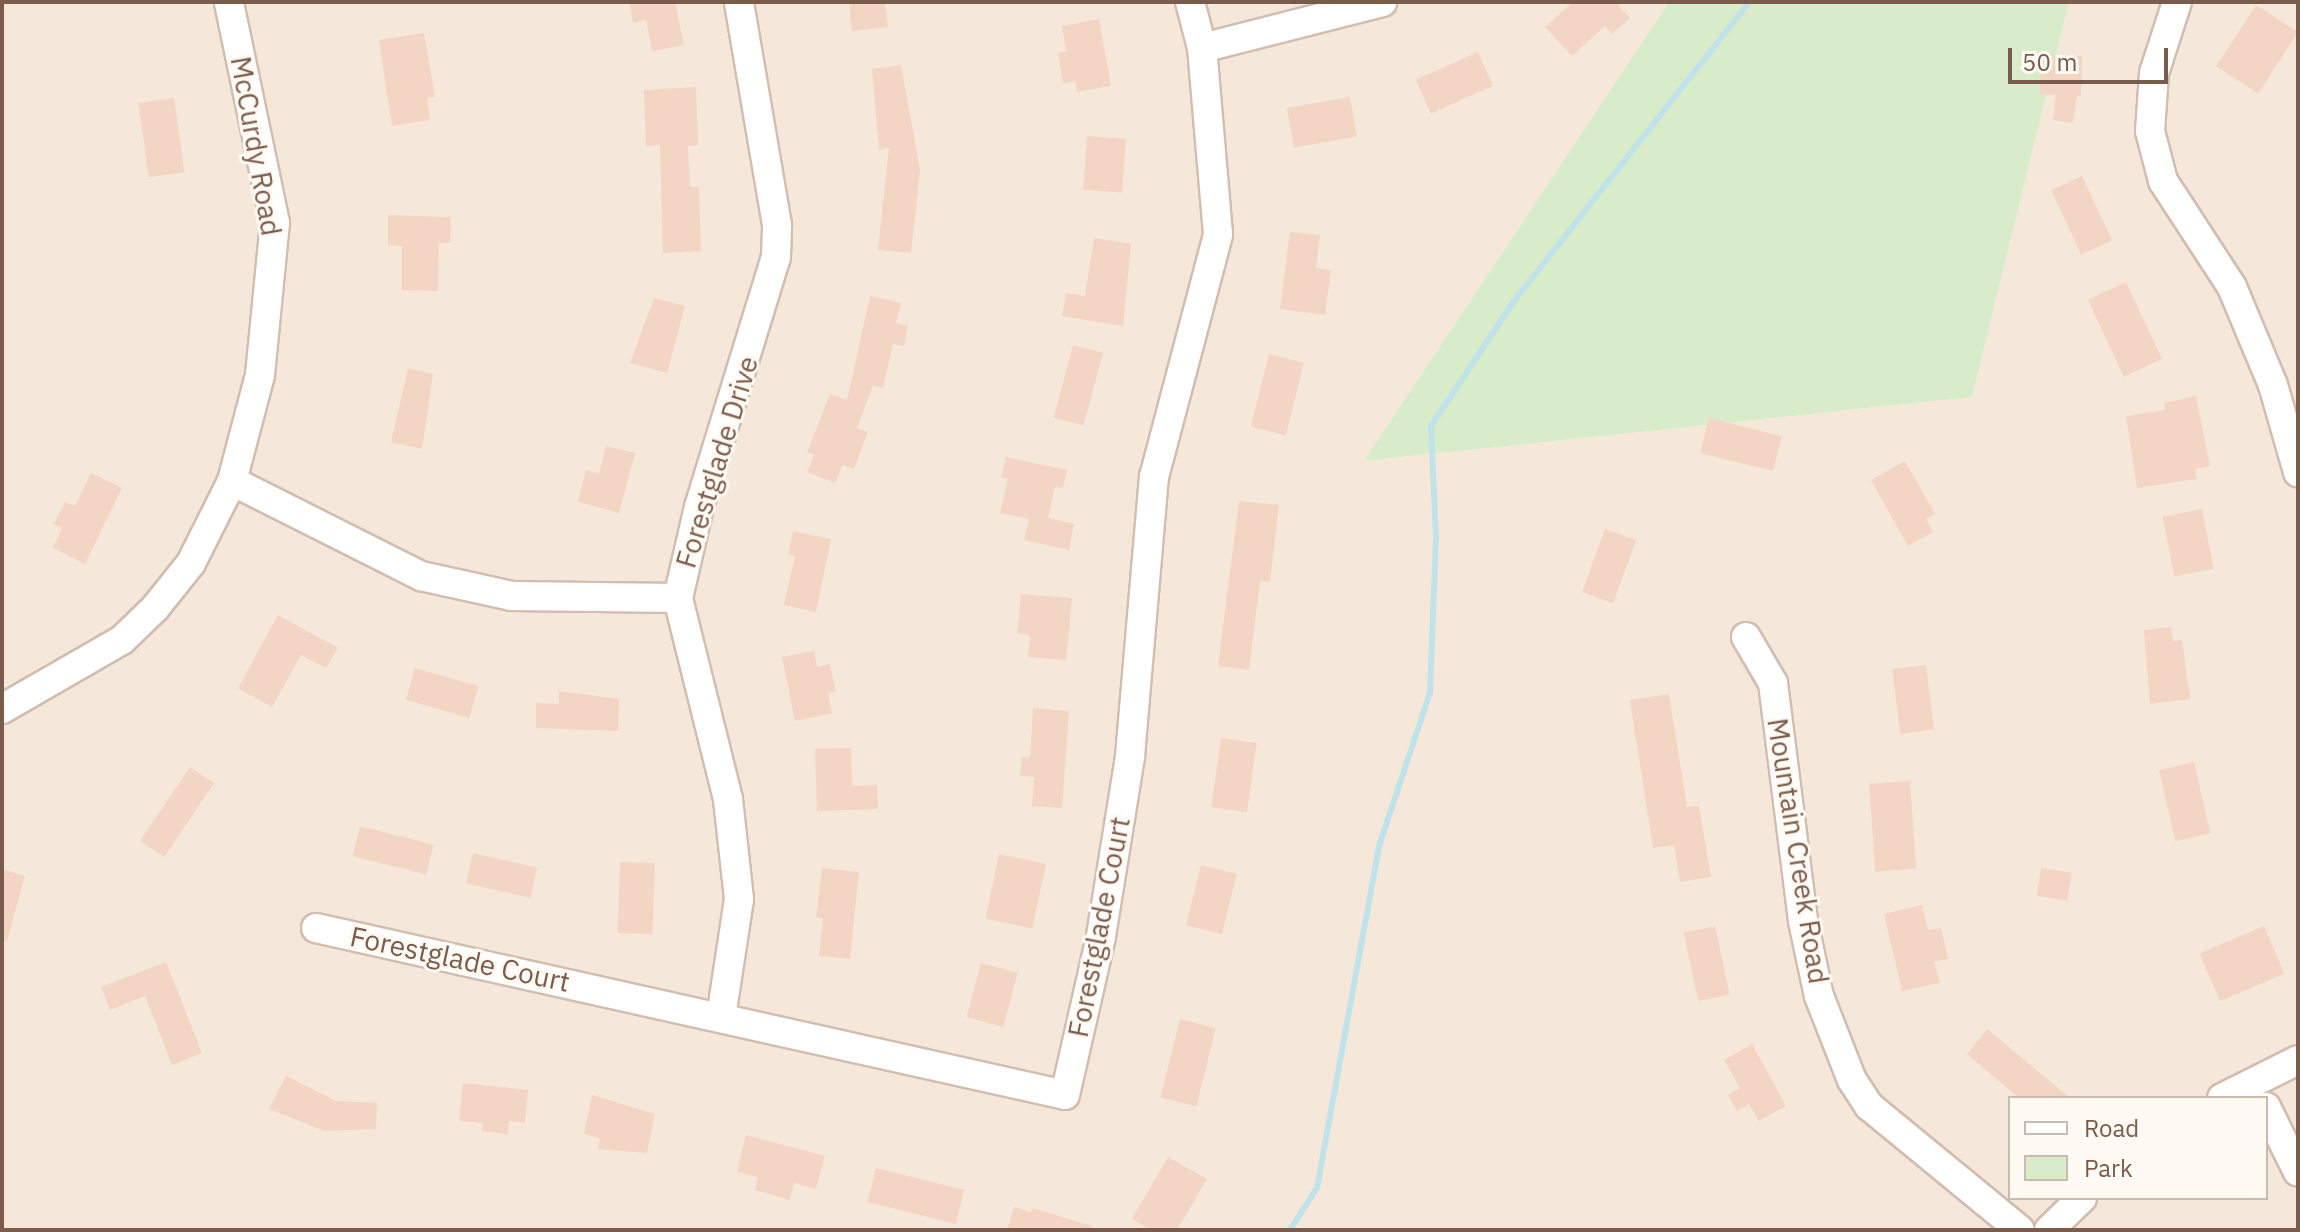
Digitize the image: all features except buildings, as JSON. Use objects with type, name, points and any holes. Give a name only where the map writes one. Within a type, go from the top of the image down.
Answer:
[{"type":"street","name":"McCurdy Road","points":[[2,709],[122,640],[155,608],[191,563],[232,481],[260,375],[275,223],[229,2]]},
{"type":"street","name":"Forestglade Drive","points":[[721,1017],[739,899],[728,799],[678,598],[699,507],[776,257],[777,225],[739,2]]},
{"type":"street","name":"Forestglade Court","points":[[316,928],[1065,1095],[1101,936],[1130,756],[1154,477],[1218,234],[1202,48],[1190,2]]},
{"type":"street","points":[[1202,48],[1382,2]]},
{"type":"street","points":[[2177,2],[2154,73],[2150,131],[2156,156],[2163,181],[2195,238],[2232,287],[2273,385],[2298,472]]},
{"type":"street","points":[[232,481],[421,576],[512,596],[678,598]]},
{"type":"street","name":"Mountain Creek Road","points":[[1746,637],[1773,683],[1803,921],[1819,996],[1852,1080],[1869,1106],[2020,1230]]},
{"type":"street","points":[[2230,1096],[2257,1089],[2298,1060]]},
{"type":"street","points":[[2268,1111],[2298,1172]]},
{"type":"street","points":[[2049,1230],[2080,1200]]},
{"type":"shaded area","points":[[2,2],[1669,2],[1365,461],[1972,397],[2069,2],[2298,2],[2298,1230],[2,1230]]},
{"type":"green space","points":[[1669,2],[2069,2],[1972,397],[1364,461]]},
{"type":"waterway","points":[[1290,1230],[1317,1188],[1380,843],[1430,693],[1436,539],[1431,426],[1514,301],[1749,2]]}]
